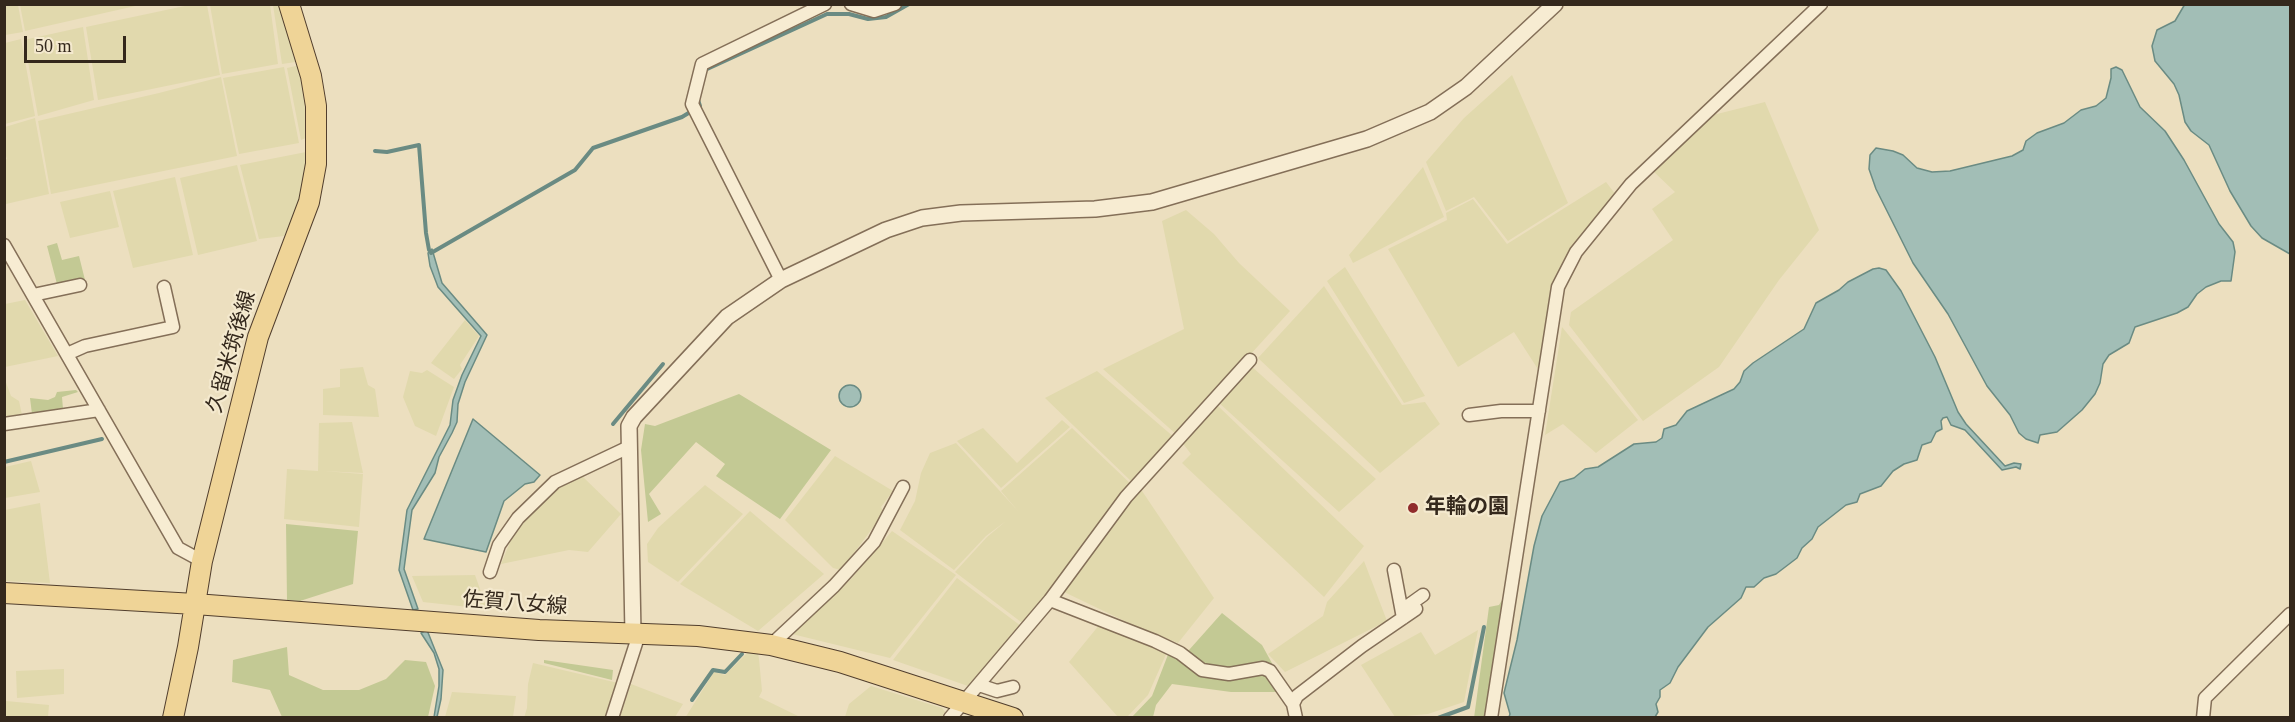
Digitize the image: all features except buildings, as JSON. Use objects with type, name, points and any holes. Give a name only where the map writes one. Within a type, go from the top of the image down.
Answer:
[{"type":"main road","name":"久留米筑後線","points":[[173,717],[202,561],[258,337],[309,202],[316,164],[316,106],[311,76],[289,4]]},
{"type":"main road","name":"佐賀八女線","points":[[4,592],[539,630],[699,636],[771,645],[840,662],[1012,717]]},
{"type":"street","points":[[780,280],[692,104],[702,64],[825,4]]},
{"type":"street","points":[[851,4],[874,11],[895,4]]},
{"type":"street","points":[[612,717],[636,634],[629,426],[634,417],[727,317],[780,280],[886,230],[922,218],[962,213],[1095,208],[1152,202],[1367,139],[1430,112],[1466,87],[1555,4]]},
{"type":"street","points":[[1491,717],[1558,287],[1576,252],[1631,184],[1821,4]]},
{"type":"street","points":[[4,245],[178,548],[202,561]]},
{"type":"street","points":[[33,295],[80,285]]},
{"type":"street","points":[[67,354],[85,346],[173,327],[164,287]]},
{"type":"street","points":[[950,717],[1050,600],[1126,497],[1250,360]]},
{"type":"street","points":[[4,424],[99,410]]},
{"type":"street","points":[[1469,415],[1501,411],[1539,411]]},
{"type":"street","points":[[490,572],[499,545],[518,518],[555,482],[629,447]]},
{"type":"street","points":[[771,645],[834,586],[874,542],[903,487]]},
{"type":"street","points":[[1394,570],[1402,614]]},
{"type":"street","points":[[1293,704],[1297,696],[1423,595]]},
{"type":"street","points":[[1050,600],[1155,641],[1180,653],[1202,670],[1229,674],[1263,668],[1270,671],[1293,704],[1296,717]]},
{"type":"street","points":[[1402,614],[1416,609]]},
{"type":"street","points":[[2203,717],[2205,698],[2290,614]]},
{"type":"street","points":[[979,685],[997,691],[1013,687]]},
{"type":"shaded area","points":[[5,4],[18,5],[23,32],[5,35]]},
{"type":"shaded area","points":[[20,4],[144,4],[25,31],[20,5]]},
{"type":"shaded area","points":[[194,4],[207,5],[220,75],[98,100],[86,27]]},
{"type":"shaded area","points":[[210,5],[270,5],[278,64],[222,74]]},
{"type":"shaded area","points":[[273,5],[284,5],[302,61],[282,64]]},
{"type":"shaded area","points":[[83,27],[94,100],[38,116],[24,40]]},
{"type":"shaded area","points":[[21,39],[35,116],[5,124],[5,43]]},
{"type":"shaded area","points":[[300,65],[307,87],[308,137],[301,140],[287,68]]},
{"type":"shaded area","points":[[284,67],[299,143],[239,154],[223,78]]},
{"type":"shaded area","points":[[1512,75],[1568,203],[1508,241],[1474,197],[1446,211],[1426,162],[1464,118]]},
{"type":"shaded area","points":[[221,77],[237,156],[51,194],[38,121]]},
{"type":"shaded area","points":[[1765,102],[1819,230],[1779,280],[1719,367],[1643,421],[1569,325],[1571,312],[1673,240],[1652,209],[1675,192],[1653,171],[1713,115]]},
{"type":"shaded area","points":[[35,118],[49,194],[6,204],[5,127]]},
{"type":"shaded area","points":[[306,152],[304,178],[297,208],[284,236],[259,239],[240,165]]},
{"type":"shaded area","points":[[237,165],[257,241],[198,255],[180,178]]},
{"type":"shaded area","points":[[1423,167],[1444,217],[1353,263],[1349,255]]},
{"type":"shaded area","points":[[175,177],[193,255],[133,268],[113,191]]},
{"type":"shaded area","points":[[1606,182],[1616,195],[1565,269],[1549,300],[1543,377],[1514,332],[1458,367],[1388,249],[1447,220],[1446,213],[1473,199],[1507,244]]},
{"type":"shaded area","points":[[110,191],[119,227],[70,238],[60,202]]},
{"type":"shaded area","points":[[1186,210],[1214,234],[1239,263],[1290,311],[1177,435],[1103,369],[1184,329],[1162,221]]},
{"type":"shaded area","points":[[1345,267],[1425,396],[1404,403],[1327,281]]},
{"type":"shaded area","points":[[1324,286],[1402,405],[1425,402],[1440,424],[1380,473],[1258,358]]},
{"type":"shaded area","points":[[25,300],[58,356],[5,367],[5,304]]},
{"type":"shaded area","points":[[465,320],[479,336],[460,365],[462,369],[454,379],[431,363]]},
{"type":"shaded area","points":[[1562,327],[1638,420],[1596,453],[1563,424],[1545,435]]},
{"type":"shaded area","points":[[1250,365],[1376,479],[1339,512],[1218,402]]},
{"type":"shaded area","points":[[363,367],[368,385],[375,389],[379,417],[323,415],[323,389],[340,387],[340,369]]},
{"type":"shaded area","points":[[427,370],[454,387],[436,436],[415,426],[403,397],[410,371],[422,373]]},
{"type":"shaded area","points":[[1097,371],[1175,438],[1134,484],[1045,398]]},
{"type":"shaded area","points":[[4,377],[11,396],[19,401],[22,415],[5,417]]},
{"type":"shaded area","points":[[1217,405],[1364,546],[1324,597],[1182,463],[1191,454],[1181,441]]},
{"type":"shaded area","points":[[1062,420],[1070,427],[1001,488],[957,441],[983,428],[1017,463]]},
{"type":"shaded area","points":[[352,422],[363,473],[323,471],[363,474],[359,527],[284,519],[287,469],[318,471],[319,423]]},
{"type":"shaded area","points":[[1072,428],[1133,486],[1025,625],[955,572],[987,537],[1006,521],[986,536],[954,570],[900,530],[915,501],[921,473],[930,453],[956,443],[1018,511],[1001,491]]},
{"type":"shaded area","points":[[835,456],[893,491],[881,507],[884,513],[841,570],[833,568],[785,520]]},
{"type":"shaded area","points":[[31,461],[40,492],[5,498],[5,467]]},
{"type":"shaded area","points":[[580,474],[621,514],[588,552],[569,550],[501,564],[513,535],[554,489]]},
{"type":"shaded area","points":[[705,485],[743,514],[678,582],[648,562],[647,544],[658,528]]},
{"type":"shaded area","points":[[1140,488],[1214,598],[1178,643],[1133,625],[1062,591]]},
{"type":"shaded area","points":[[40,503],[50,583],[5,581],[5,510]]},
{"type":"shaded area","points":[[750,511],[824,574],[758,631],[680,584]]},
{"type":"shaded area","points":[[892,531],[956,575],[890,658],[792,634],[851,579]]},
{"type":"shaded area","points":[[1364,561],[1387,621],[1285,672],[1268,654],[1323,616],[1327,602]]},
{"type":"shaded area","points":[[475,575],[487,609],[423,602],[412,576]]},
{"type":"shaded area","points":[[957,578],[1021,626],[968,686],[893,660]]},
{"type":"shaded area","points":[[1100,624],[1167,652],[1148,695],[1127,717],[1118,717],[1069,662]]},
{"type":"shaded area","points":[[1478,630],[1464,702],[1428,714],[1395,717],[1361,665],[1421,632],[1435,655]]},
{"type":"shaded area","points":[[749,651],[758,653],[762,691],[759,697],[800,717],[685,718],[714,672],[725,675]]},
{"type":"shaded area","points":[[533,663],[618,683],[605,717],[524,718]]},
{"type":"shaded area","points":[[64,669],[64,694],[17,698],[16,671]]},
{"type":"shaded area","points":[[631,684],[683,704],[675,717],[620,717]]},
{"type":"shaded area","points":[[871,686],[942,708],[946,713],[942,718],[845,717],[849,704]]},
{"type":"shaded area","points":[[452,692],[516,696],[513,717],[445,717]]},
{"type":"shaded area","points":[[6,701],[49,705],[48,717],[6,717]]},
{"type":"green space","points":[[57,243],[62,260],[79,256],[85,280],[57,284],[47,246]]},
{"type":"green space","points":[[76,390],[78,392],[62,397],[63,409],[32,414],[30,398],[48,400],[55,397],[57,392]]},
{"type":"green space","points":[[739,394],[831,450],[780,519],[716,476],[725,464],[696,442],[649,494],[661,514],[648,522],[641,450],[645,424],[655,426]]},
{"type":"green space","points":[[286,524],[358,531],[353,584],[300,601],[287,600]]},
{"type":"green space","points":[[1504,597],[1487,717],[1474,718],[1489,607],[1499,605]]},
{"type":"green space","points":[[1222,613],[1262,645],[1279,676],[1278,692],[1231,692],[1172,684],[1156,705],[1153,717],[1131,718],[1152,696],[1169,652],[1189,650]]},
{"type":"green space","points":[[287,647],[289,675],[323,690],[359,690],[386,679],[405,660],[426,662],[435,686],[428,717],[282,717],[270,690],[232,682],[233,660]]},
{"type":"green space","points":[[544,660],[613,670],[612,680],[544,663]]},
{"type":"water","points":[[2185,4],[2290,5],[2290,254],[2262,238],[2251,226],[2230,191],[2209,145],[2191,131],[2185,122],[2174,84],[2155,61],[2152,46],[2157,30],[2175,21]]},
{"type":"water","points":[[2116,67],[2122,70],[2140,107],[2165,131],[2184,160],[2219,224],[2233,242],[2235,252],[2231,281],[2221,281],[2206,287],[2197,294],[2188,307],[2177,313],[2135,327],[2129,343],[2109,355],[2103,364],[2100,383],[2095,394],[2082,410],[2057,432],[2040,435],[2038,443],[2026,439],[2019,433],[2010,415],[1987,386],[1948,314],[1913,263],[1876,189],[1869,169],[1870,155],[1876,148],[1893,151],[1903,155],[1917,168],[1932,172],[1950,171],[2012,156],[2023,150],[2026,141],[2037,133],[2064,123],[2081,110],[2096,106],[2106,98],[2111,69]]},
{"type":"water","points":[[432,249],[442,283],[487,335],[465,382],[458,404],[457,422],[439,457],[435,473],[412,510],[404,569],[418,609],[413,610],[399,570],[407,510],[450,425],[453,400],[481,336],[438,287],[430,266],[428,253]]},
{"type":"water","points":[[1879,268],[1886,270],[1901,291],[1935,357],[1958,412],[1966,424],[2005,466],[2014,463],[2021,464],[2020,469],[2016,467],[2002,470],[1965,430],[1951,425],[1947,417],[1943,418],[1942,429],[1936,432],[1931,442],[1922,445],[1917,460],[1893,471],[1881,486],[1860,494],[1857,502],[1846,505],[1818,527],[1797,558],[1776,574],[1764,578],[1754,587],[1746,587],[1741,598],[1708,627],[1678,667],[1670,683],[1660,690],[1660,697],[1656,704],[1658,712],[1655,717],[1509,717],[1504,693],[1517,640],[1534,546],[1542,516],[1560,482],[1574,478],[1585,469],[1598,467],[1634,444],[1656,442],[1662,438],[1664,429],[1676,425],[1687,411],[1734,389],[1740,382],[1744,371],[1753,363],[1804,329],[1816,303],[1848,282]]},
{"type":"water","points":[[850,385],[858,388],[861,396],[858,404],[850,407],[842,404],[839,396],[842,388]]},
{"type":"water","points":[[473,419],[540,475],[534,482],[525,484],[504,501],[486,552],[424,539]]},
{"type":"water","points":[[427,630],[443,670],[437,717],[434,717],[439,669],[434,653],[421,633]]},
{"type":"waterway","points":[[705,70],[827,14],[849,14],[868,19],[886,17],[909,4]]},
{"type":"waterway","points":[[431,253],[575,170],[593,148],[682,117],[700,106],[698,100]]},
{"type":"waterway","points":[[375,151],[387,152],[419,145],[429,250]]},
{"type":"waterway","points":[[613,424],[663,364]]},
{"type":"waterway","points":[[4,462],[102,439]]},
{"type":"waterway","points":[[1438,718],[1468,707],[1484,627]]},
{"type":"waterway","points":[[692,700],[713,670],[725,672],[742,654]]},
{"type":"place","name":"年輪の園","points":[[1413,508]]}]
